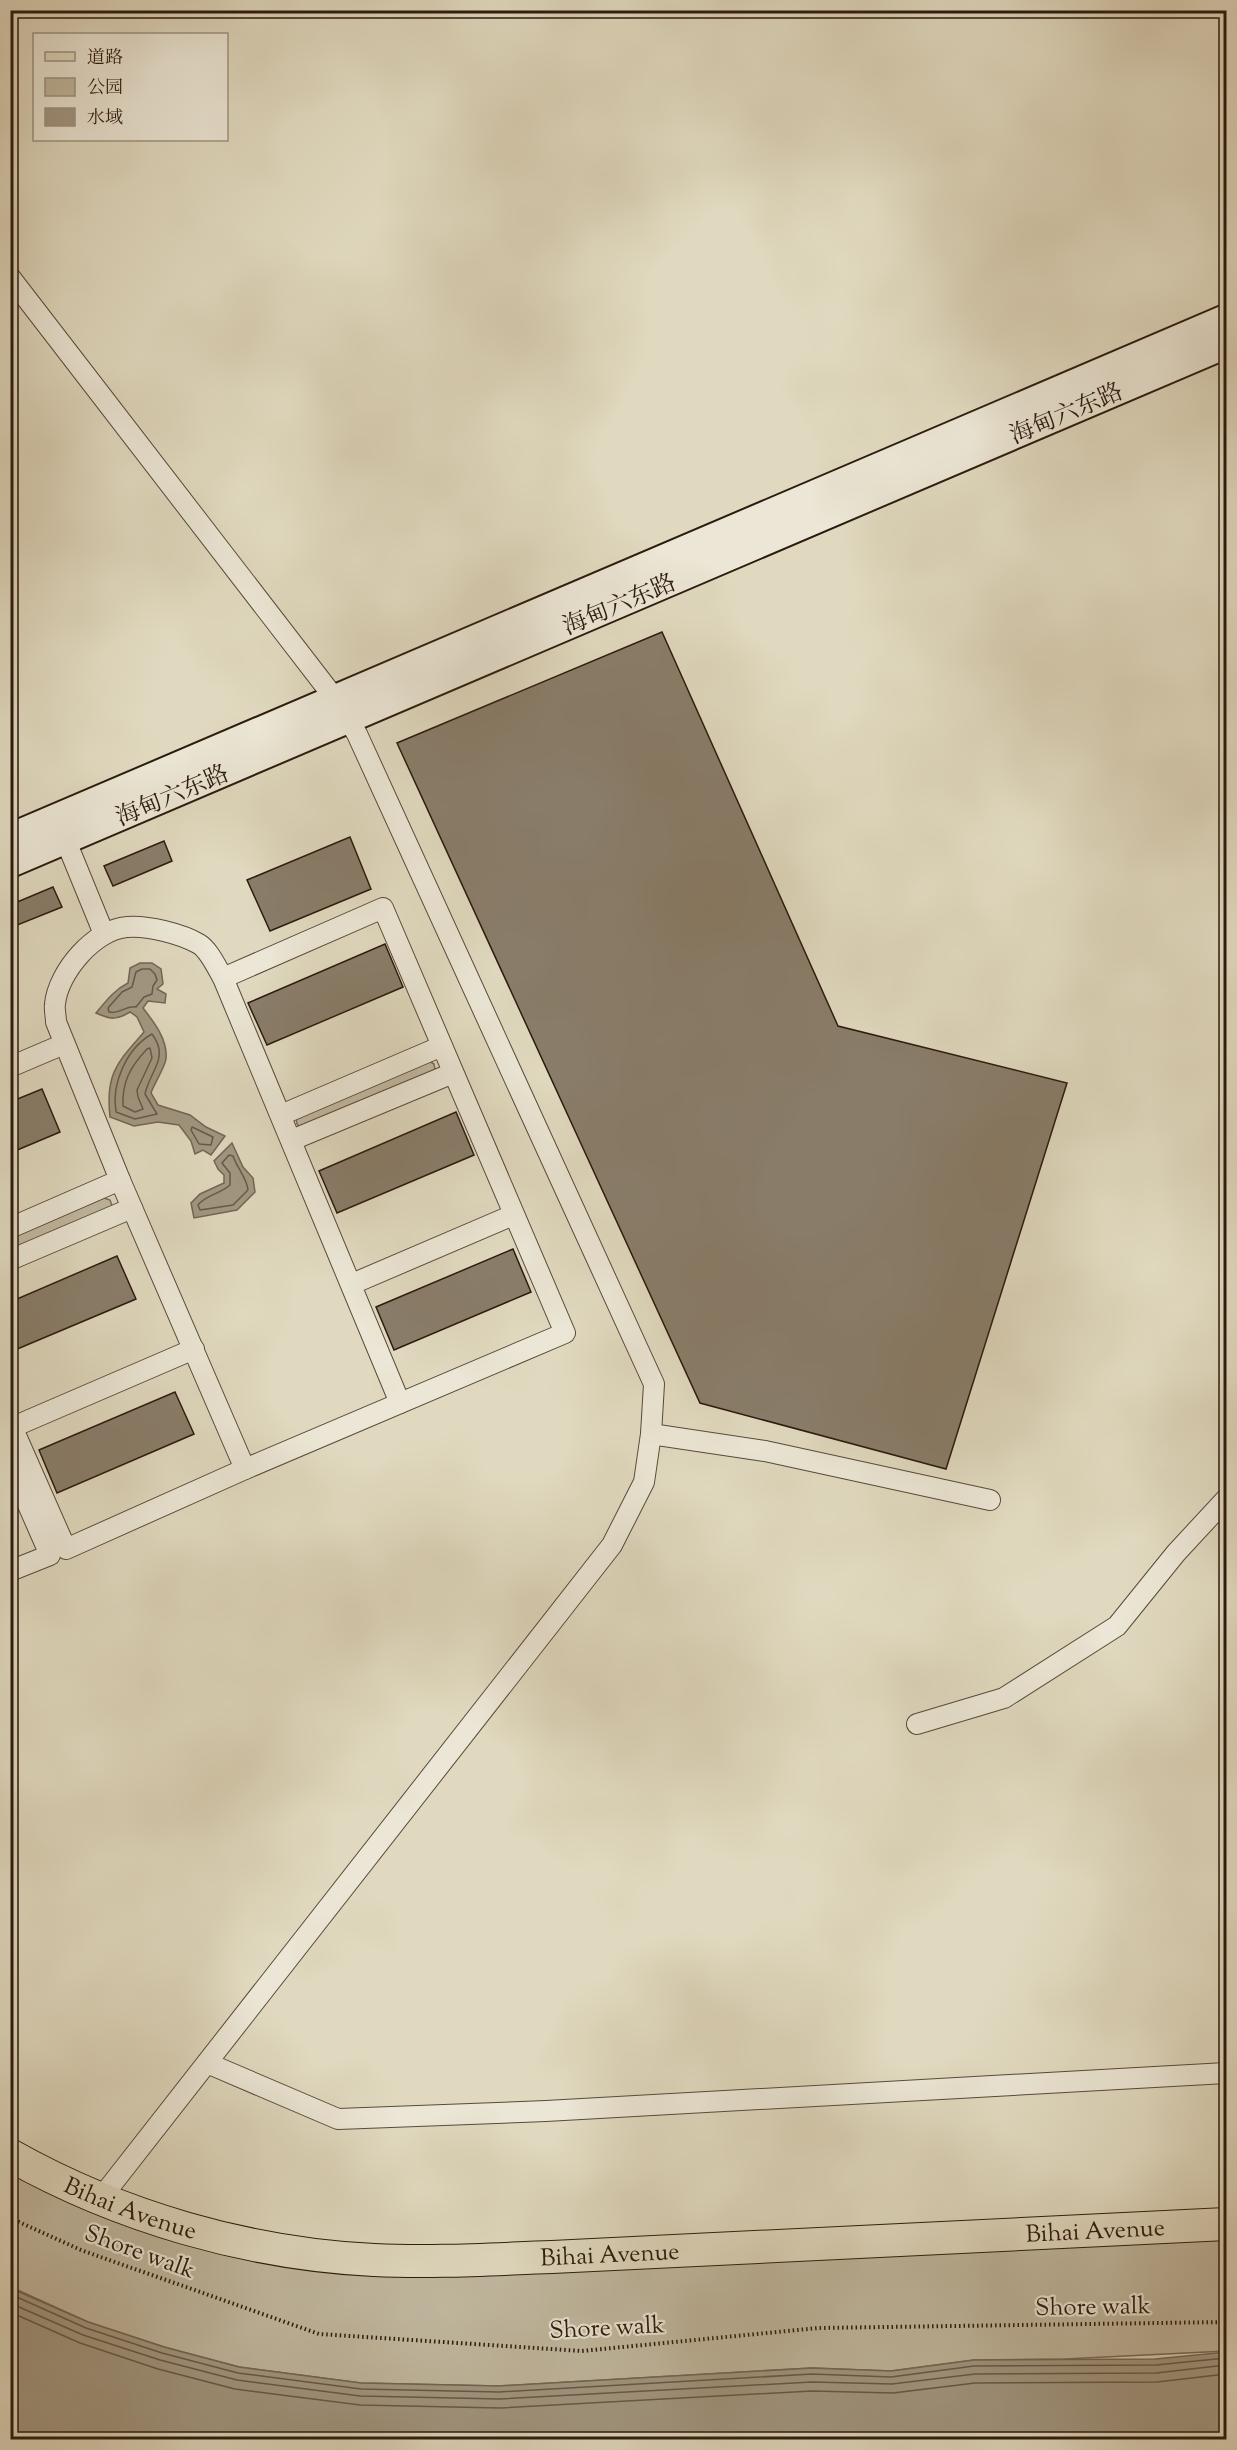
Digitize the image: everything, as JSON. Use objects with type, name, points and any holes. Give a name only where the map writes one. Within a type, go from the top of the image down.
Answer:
[{"type":"main road","name":"海甸六东路","points":[[342,710],[1227,319]]},
{"type":"main road","name":"海甸六东路","points":[[10,863],[61,829],[342,710],[1227,344]]},
{"type":"main road","name":"海甸六东路","points":[[10,838],[61,829]]},
{"type":"main road","name":"Bihai Avenue","points":[[10,2155],[51,2177],[162,2221],[239,2241],[332,2257],[412,2261],[552,2257],[1227,2224]]},
{"type":"main road","name":"Bihai Avenue","points":[[10,2168],[75,2199],[171,2236],[260,2257],[325,2268],[368,2271],[454,2273],[1227,2235]]},
{"type":"street","points":[[10,277],[342,710],[357,734],[654,1384],[651,1434],[644,1482],[612,1545],[101,2198]]},
{"type":"street","points":[[61,829],[104,934]]},
{"type":"street","points":[[10,1571],[565,1333],[383,908],[223,978]]},
{"type":"street","points":[[245,1469],[120,1180],[56,1022],[55,1003],[66,973],[78,957],[104,934],[127,927],[169,932],[201,945],[223,978],[400,1403]]},
{"type":"street","points":[[10,1067],[64,1044]]},
{"type":"street","points":[[281,1114],[442,1046]]},
{"type":"street","points":[[292,1140],[453,1073]]},
{"type":"street","points":[[10,1228],[120,1180]]},
{"type":"street","points":[[10,1260],[132,1208]]},
{"type":"street","points":[[352,1284],[513,1215]]},
{"type":"street","points":[[58,1552],[12,1425],[194,1349]]},
{"type":"street","points":[[651,1434],[765,1451],[990,1500]]},
{"type":"street","points":[[10,1464],[58,1552]]},
{"type":"street","points":[[917,1724],[1004,1698],[1117,1626],[1176,1553],[1227,1499]]},
{"type":"street","points":[[207,2063],[338,2119],[546,2111],[1227,2073]]},
{"type":"path","name":"Shore walk","points":[[10,2218],[81,2250],[320,2334],[582,2351],[818,2328],[1227,2322]]},
{"type":"green space","points":[[429,1061],[434,1064],[435,1070],[301,1128],[297,1124],[296,1117]]},
{"type":"green space","points":[[104,1198],[110,1200],[113,1208],[11,1254],[11,1238]]},
{"type":"green space","points":[[10,2164],[260,2257],[1226,2236],[1226,2351],[1065,2359],[974,2360],[891,2371],[812,2368],[499,2386],[361,2383],[239,2367],[164,2347],[88,2322],[11,2287]]},
{"type":"water","points":[[140,963],[152,963],[161,969],[163,984],[157,989],[166,994],[165,1003],[148,1001],[143,1008],[159,1032],[166,1052],[165,1062],[151,1093],[158,1105],[190,1115],[206,1127],[225,1136],[211,1155],[203,1150],[195,1154],[191,1141],[179,1125],[158,1122],[134,1126],[110,1117],[110,1089],[115,1069],[144,1032],[137,1017],[130,1012],[114,1018],[96,1013],[114,992],[128,983],[130,968]]},
{"type":"water","points":[[232,1143],[243,1167],[253,1178],[255,1192],[237,1210],[194,1218],[191,1203],[200,1194],[224,1183],[224,1175],[214,1161]]},
{"type":"water","points":[[10,2288],[88,2322],[164,2347],[239,2367],[361,2383],[499,2386],[812,2368],[891,2371],[974,2360],[1155,2359],[1226,2352],[1226,2439],[11,2439]]},
{"type":"building","points":[[662,632],[838,1026],[1067,1083],[946,1469],[700,1403],[397,743]]},
{"type":"building","points":[[350,837],[371,889],[270,931],[247,880]]},
{"type":"building","points":[[164,841],[172,861],[113,886],[104,866]]},
{"type":"building","points":[[53,887],[62,907],[10,928],[10,905]]},
{"type":"building","points":[[385,944],[403,987],[267,1045],[248,1003]]},
{"type":"building","points":[[42,1089],[60,1132],[10,1153],[10,1102]]},
{"type":"building","points":[[456,1112],[474,1155],[337,1213],[319,1171]]},
{"type":"building","points":[[513,1249],[531,1292],[394,1350],[376,1307]]},
{"type":"building","points":[[117,1256],[136,1299],[10,1352],[10,1302]]},
{"type":"building","points":[[175,1392],[194,1434],[57,1493],[39,1450]]}]
